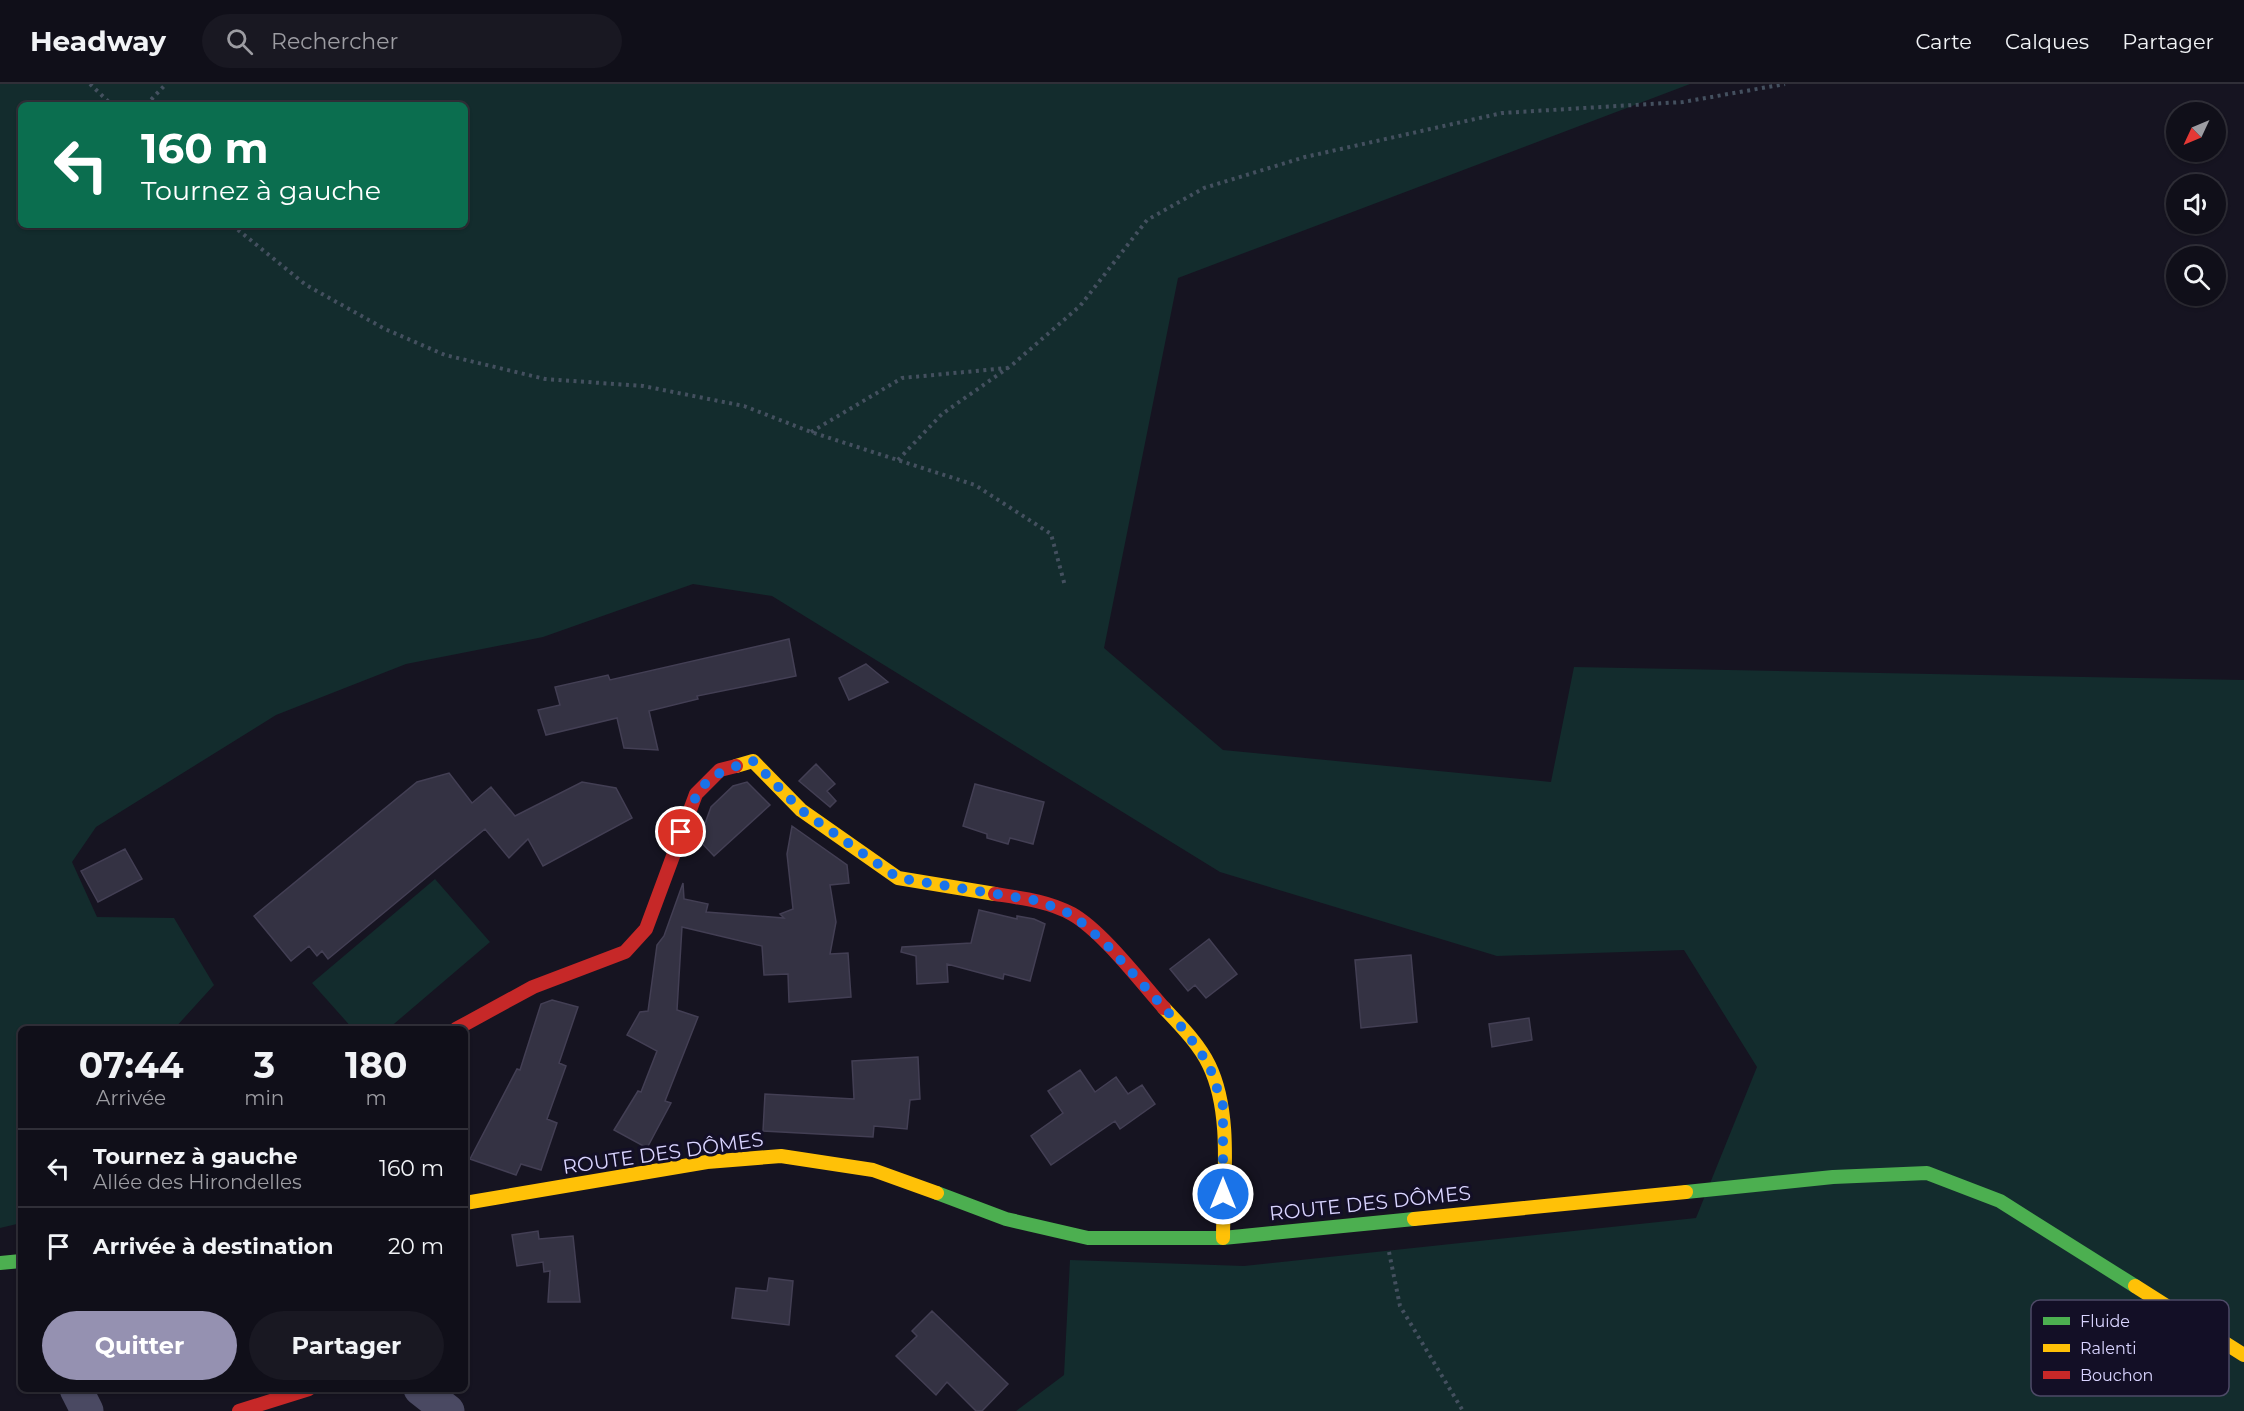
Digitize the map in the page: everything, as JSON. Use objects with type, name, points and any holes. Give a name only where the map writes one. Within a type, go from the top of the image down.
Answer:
[{"type":"street","points":[[462,1026],[533,987],[625,952],[646,929],[696,794],[720,771],[753,761],[801,810],[898,878],[1039,901],[1073,915],[1106,944],[1186,1032],[1209,1065],[1223,1106],[1223,1238]]},
{"type":"street","name":"ROUTE DES DÔMES","points":[[468,1202],[707,1162],[781,1156],[873,1170],[1006,1219],[1088,1238],[1223,1238],[1833,1177],[1927,1173],[2000,1201],[2157,1300]]},
{"type":"street","points":[[0,1263],[18,1261]]},
{"type":"street","name":"ROUTE DES DÔMES","points":[[2229,1346],[2244,1355]]},
{"type":"street","points":[[78,1392],[87,1411]]},
{"type":"street","points":[[239,1411],[299,1392]]},
{"type":"street","points":[[424,1392],[448,1411]]},
{"type":"path","points":[[90,84],[109,102]]},
{"type":"path","points":[[149,102],[166,84]]},
{"type":"path","points":[[898,460],[942,414],[1008,368],[1080,306],[1147,220],[1204,188],[1305,157],[1502,113],[1683,102],[1785,84]]},
{"type":"path","points":[[236,228],[306,285],[385,329],[446,355],[545,379],[643,386],[744,406],[811,432],[975,485],[1051,534],[1065,586]]},
{"type":"path","points":[[811,432],[902,378],[1008,368]]},
{"type":"path","points":[[1383,1222],[1400,1306],[1463,1411]]},
{"type":"green space","points":[[0,84],[1690,84],[1178,278],[1104,648],[1223,750],[1551,782],[1574,667],[2244,680],[2244,1411],[1016,1411],[1064,1375],[1070,1260],[1244,1266],[1696,1218],[1757,1067],[1684,950],[1497,956],[1220,872],[772,596],[693,584],[543,637],[406,664],[276,715],[96,827],[72,862],[97,917],[174,918],[214,985],[177,1026],[18,1026],[18,1224],[0,1228]]},
{"type":"green space","points":[[435,879],[490,942],[392,1026],[350,1026],[312,983]]},
{"type":"building","points":[[789,639],[796,676],[697,696],[698,699],[649,711],[658,750],[624,748],[617,718],[546,735],[538,710],[560,705],[555,687],[608,675],[610,680]]},
{"type":"building","points":[[866,664],[888,682],[849,700],[839,678]]},
{"type":"building","points":[[816,764],[835,784],[827,791],[836,801],[830,807],[799,781]]},
{"type":"building","points":[[449,773],[472,803],[491,787],[515,816],[582,782],[616,788],[632,818],[543,866],[528,839],[509,858],[485,829],[328,959],[322,951],[317,956],[309,946],[291,961],[254,916],[417,782]]},
{"type":"building","points":[[747,782],[770,805],[714,856],[699,840],[711,807],[733,786]]},
{"type":"building","points":[[975,784],[1044,802],[1033,844],[1010,838],[1008,844],[987,838],[987,834],[963,826]]},
{"type":"building","points":[[792,826],[847,865],[849,883],[830,885],[836,922],[830,954],[848,953],[851,997],[789,1002],[788,974],[764,975],[762,946],[682,927],[677,1010],[698,1017],[665,1101],[671,1103],[647,1148],[614,1130],[638,1091],[641,1092],[657,1051],[627,1035],[640,1012],[648,1011],[657,945],[664,936],[683,883],[684,899],[708,904],[706,912],[784,918],[780,914],[793,909],[787,854]]},
{"type":"building","points":[[125,849],[142,879],[98,902],[81,871]]},
{"type":"building","points":[[979,910],[1017,919],[1017,916],[1034,919],[1045,924],[1030,981],[1004,974],[1003,979],[947,964],[948,982],[917,984],[916,956],[901,952],[902,947],[971,943]]},
{"type":"building","points":[[1209,939],[1237,974],[1206,998],[1195,985],[1188,991],[1170,969]]},
{"type":"building","points":[[1411,955],[1417,1022],[1361,1028],[1355,960]]},
{"type":"building","points":[[552,1000],[578,1007],[559,1063],[566,1066],[547,1119],[557,1123],[541,1170],[521,1164],[516,1175],[470,1159],[517,1069],[520,1070],[541,1004]]},
{"type":"building","points":[[1529,1018],[1532,1040],[1492,1047],[1489,1024]]},
{"type":"building","points":[[918,1057],[920,1099],[910,1100],[907,1129],[874,1126],[873,1137],[763,1131],[765,1094],[854,1099],[852,1061]]},
{"type":"building","points":[[1080,1070],[1095,1092],[1116,1077],[1128,1094],[1142,1085],[1155,1104],[1120,1129],[1115,1121],[1051,1165],[1031,1136],[1063,1113],[1048,1091]]},
{"type":"building","points":[[538,1231],[539,1239],[573,1236],[580,1302],[548,1302],[550,1271],[544,1272],[543,1262],[517,1266],[512,1235]]},
{"type":"building","points":[[769,1278],[793,1281],[789,1325],[732,1318],[736,1288],[767,1291]]},
{"type":"building","points":[[932,1311],[1008,1384],[982,1411],[976,1411],[947,1382],[936,1395],[896,1356],[917,1336],[912,1331]]},
{"type":"traffic: fast","points":[[1686,1192],[1833,1177],[1927,1173],[2000,1201],[2135,1286]]},
{"type":"traffic: fast","points":[[937,1193],[1006,1219],[1088,1238],[1223,1238],[1414,1219]]},
{"type":"traffic: fast","points":[[0,1263],[18,1261]]},
{"type":"traffic: slow","points":[[736,766],[753,761],[801,810],[898,878],[995,894]]},
{"type":"traffic: slow","points":[[1164,1008],[1200,1050],[1216,1084],[1224,1127],[1223,1238]]},
{"type":"traffic: slow","points":[[468,1202],[707,1162],[781,1156],[873,1170],[937,1193]]},
{"type":"traffic: slow","points":[[1414,1219],[1686,1192]]},
{"type":"traffic: slow","points":[[2135,1286],[2157,1300]]},
{"type":"traffic: slow","points":[[2229,1346],[2244,1355]]},
{"type":"traffic: jam","points":[[462,1026],[533,987],[625,952],[646,929],[696,794],[720,770],[736,766]]},
{"type":"traffic: jam","points":[[995,894],[1054,906],[1084,922],[1120,957],[1164,1008]]},
{"type":"traffic: jam","points":[[239,1411],[299,1392]]},
{"type":"route","points":[[681,832],[696,794],[720,771],[753,761],[801,810],[898,878],[1039,901],[1073,915],[1106,944],[1170,1014],[1209,1065],[1223,1106],[1223,1194]]}]
